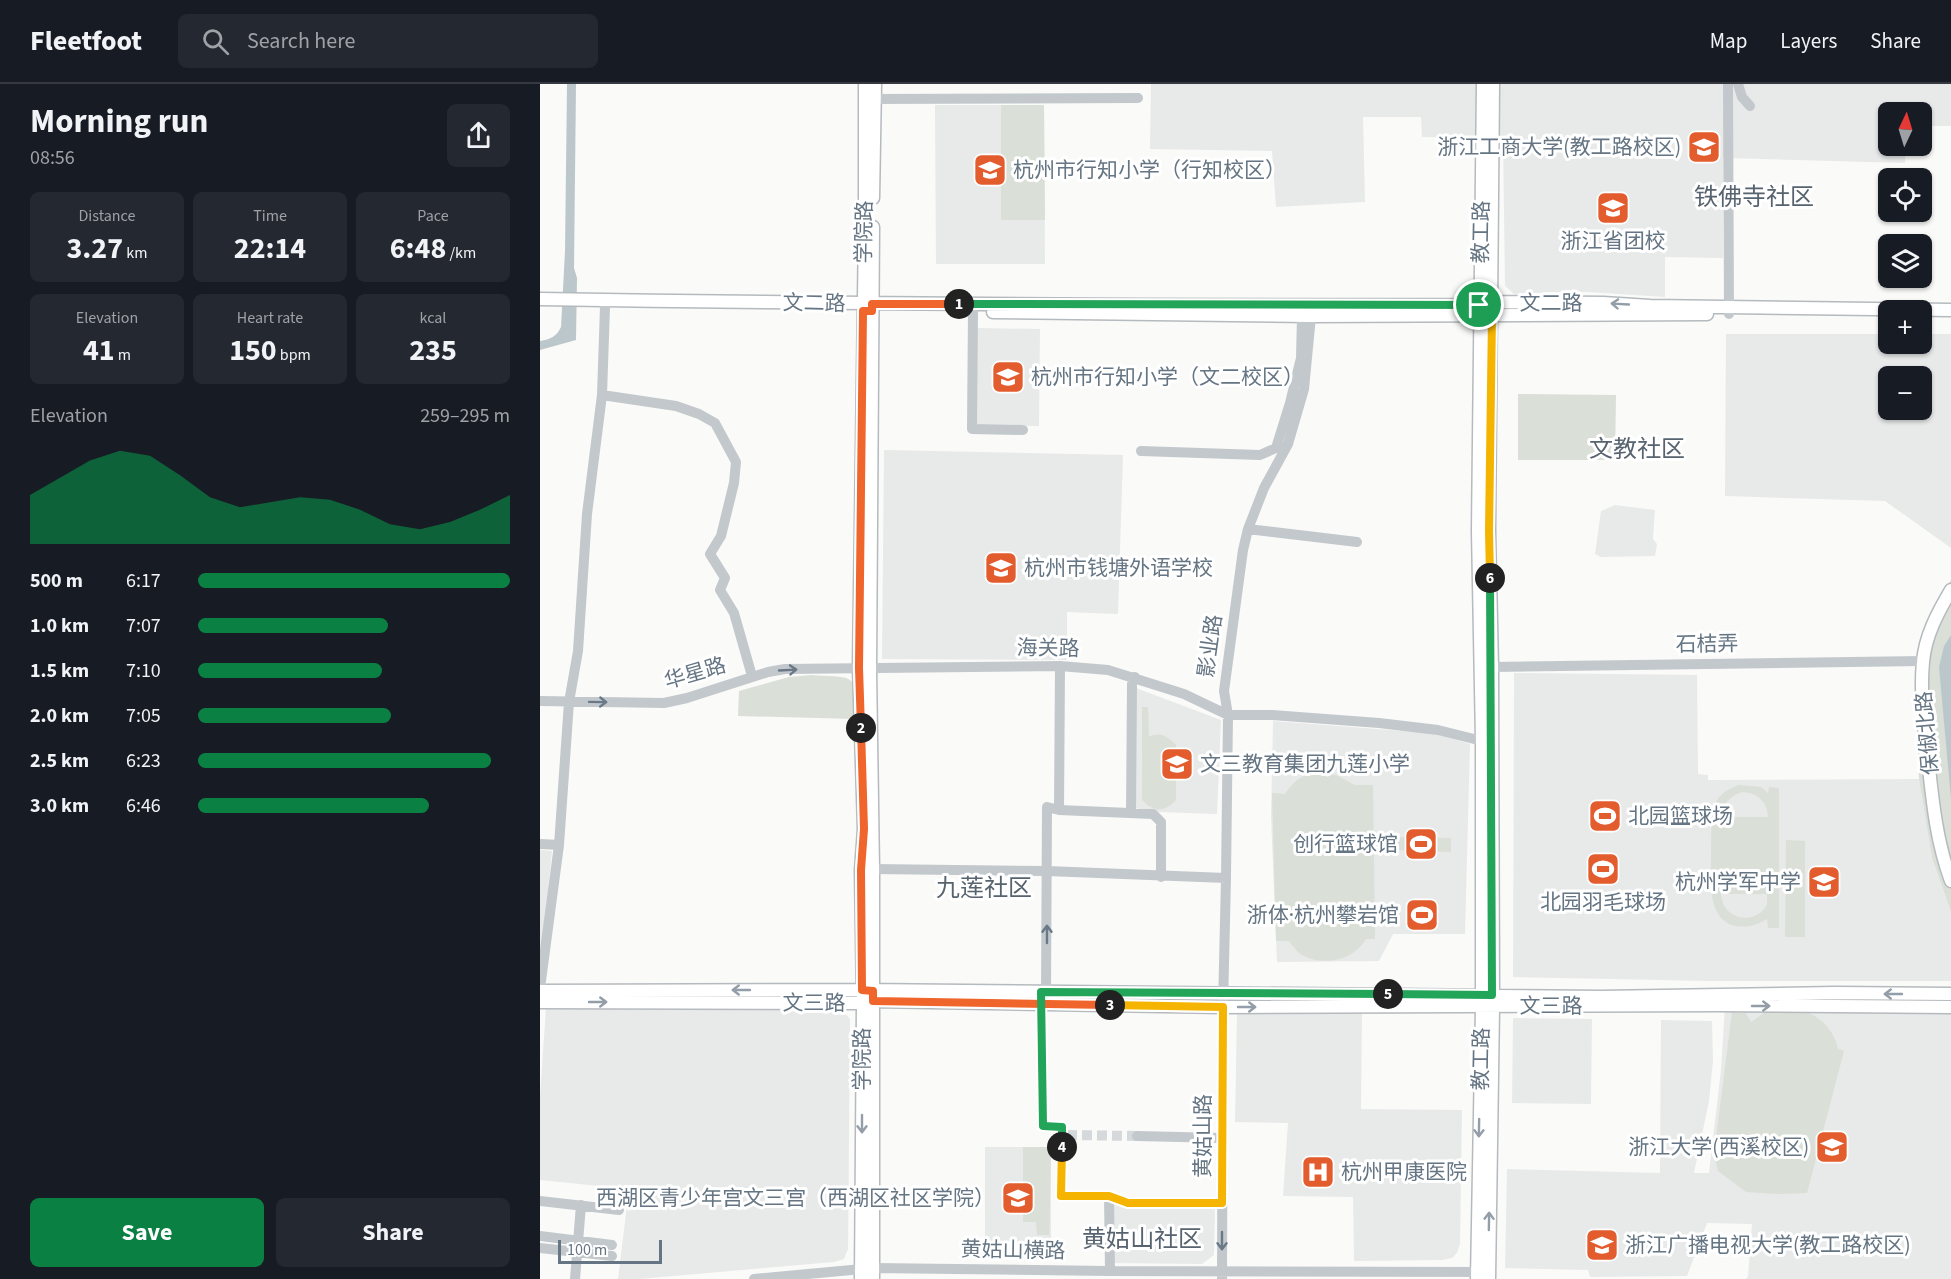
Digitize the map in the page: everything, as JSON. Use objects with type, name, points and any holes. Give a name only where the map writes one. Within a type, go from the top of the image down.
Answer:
[{"type":"main road","name":"学院路","points":[[865,84],[870,99]]},
{"type":"main road","name":"学院路","points":[[868,996],[861,870],[864,829],[870,99],[874,84]]},
{"type":"main road","name":"教工路","points":[[1483,84],[1492,667],[1483,1275]]},
{"type":"main road","name":"教工路","points":[[1487,1001],[1478,531],[1493,84]]},
{"type":"main road","name":"文二路","points":[[540,299],[559,303]]},
{"type":"main road","name":"文二路","points":[[580,303],[605,307],[1486,310]]},
{"type":"main road","name":"文二路","points":[[540,306],[580,303],[973,312],[1307,316],[1486,310],[1603,303],[1878,315]]},
{"type":"main road","name":"文二路","points":[[1729,310],[1951,310]]},
{"type":"main road","points":[[1932,316],[1951,316]]},
{"type":"main road","name":"保俶北路","points":[[1951,590],[1935,619],[1923,661],[1922,690],[1936,833],[1951,880]]},
{"type":"main road","name":"学院路","points":[[864,669],[873,869],[868,996],[867,1274]]},
{"type":"main road","name":"文三路","points":[[540,989],[868,996]]},
{"type":"main road","name":"文三路","points":[[540,1002],[868,996],[1224,994],[1487,1001],[1951,1007]]},
{"type":"main road","name":"文三路","points":[[1043,996],[1223,1007],[1612,997],[1951,994]]},
{"type":"street","points":[[1728,84],[1729,310]]},
{"type":"street","points":[[1738,84],[1742,97],[1750,106]]},
{"type":"street","points":[[870,99],[1138,98]]},
{"type":"street","points":[[540,989],[559,844],[569,702],[578,651],[587,514],[602,394],[605,307]]},
{"type":"street","points":[[973,312],[972,429],[1023,430]]},
{"type":"street","points":[[1141,451],[1260,455],[1276,448],[1301,358],[1307,316]]},
{"type":"street","name":"影业路","points":[[1224,994],[1228,715],[1224,691],[1243,550],[1248,529],[1264,488],[1288,444],[1305,389],[1307,316]]},
{"type":"street","points":[[602,394],[676,406],[699,414],[715,423],[725,441],[736,462],[734,483],[721,536],[710,554],[725,579],[720,590],[734,613],[752,676]]},
{"type":"street","points":[[1248,529],[1357,542]]},
{"type":"street","name":"石桔弄","points":[[1492,667],[1923,661]]},
{"type":"street","points":[[1059,810],[1060,666]]},
{"type":"street","name":"海关路","points":[[864,669],[1060,666],[1108,670],[1184,694],[1228,715]]},
{"type":"street","name":"华星路","points":[[540,701],[664,703],[687,698],[752,676],[785,669],[864,669]]},
{"type":"street","points":[[1131,812],[1132,684],[1135,678]]},
{"type":"street","points":[[1228,715],[1272,715],[1379,723],[1438,730],[1482,741]]},
{"type":"street","points":[[1161,876],[1161,822],[1153,814],[1059,810],[1047,807],[1043,1126],[1062,1127],[1065,1135],[1061,1196],[1109,1196],[1128,1203],[1222,1203]]},
{"type":"street","points":[[540,844],[559,844]]},
{"type":"street","points":[[873,869],[1047,871],[1226,878]]},
{"type":"street","name":"黄姑山路","points":[[1222,1275],[1224,994]]},
{"type":"street","points":[[1137,1137],[1222,1138]]},
{"type":"street","points":[[1109,1196],[1110,1271]]},
{"type":"street","points":[[540,1201],[619,1210]]},
{"type":"street","points":[[574,1279],[581,1205]]},
{"type":"street","points":[[540,1236],[578,1240],[612,1250],[578,1252],[540,1248]]},
{"type":"street","name":"黄姑山横路","points":[[754,1279],[867,1274],[1110,1271],[1170,1275],[1483,1275]]},
{"type":"shaded area","points":[[567,84],[576,84],[574,268],[577,278],[576,340],[540,350],[540,341],[553,337],[561,327],[565,251]]},
{"type":"shaded area","name":"浙江工商大学(教工路校区)","points":[[1151,84],[1951,84],[1951,126],[1932,126],[1932,102],[1878,102],[1878,156],[1905,156],[1905,163],[1723,158],[1723,258],[1665,257],[1665,297],[1588,292],[1514,294],[1505,286],[1503,138],[1422,137],[1421,117],[1363,117],[1365,202],[1276,207],[1272,151],[1150,149]]},
{"type":"shaded area","name":"杭州市行知小学（行知校区）","points":[[935,105],[1044,105],[1045,264],[936,264]]},
{"type":"shaded area","points":[[1001,105],[1044,105],[1045,220],[1001,220]]},
{"type":"shaded area","name":"杭州市行知小学（文二校区）","points":[[977,328],[1040,329],[1039,426],[976,425]]},
{"type":"shaded area","points":[[1726,334],[1878,334],[1878,354],[1932,354],[1932,334],[1951,334],[1951,548],[1885,501],[1725,496]]},
{"type":"shaded area","points":[[1518,394],[1616,395],[1615,460],[1518,460]]},
{"type":"shaded area","name":"杭州市钱塘外语学校","points":[[884,450],[1123,455],[1118,614],[1067,612],[1067,660],[882,659]]},
{"type":"shaded area","points":[[1615,505],[1655,510],[1653,539],[1657,544],[1655,556],[1601,557],[1595,554],[1601,511]]},
{"type":"shaded area","points":[[1951,580],[1951,912],[1932,858],[1919,779],[1916,704],[1919,651],[1930,613]]},
{"type":"shaded area","points":[[1951,635],[1951,799],[1939,667],[1944,646]]},
{"type":"shaded area","points":[[1514,673],[1697,675],[1698,774],[1708,775],[1708,780],[1919,779],[1932,858],[1951,912],[1951,981],[1707,981],[1513,977]]},
{"type":"shaded area","points":[[811,675],[851,680],[855,693],[855,719],[738,716],[739,691],[789,677]]},
{"type":"shaded area","name":"文三教育集团九莲小学","points":[[1136,688],[1221,720],[1217,814],[1159,812],[1134,808]]},
{"type":"shaded area","points":[[1142,707],[1148,707],[1149,737],[1164,736],[1176,745],[1176,800],[1163,809],[1155,809],[1142,800]]},
{"type":"shaded area","points":[[1273,721],[1417,732],[1440,735],[1470,744],[1465,934],[1393,934],[1379,961],[1277,962],[1271,817]]},
{"type":"shaded area","points":[[1324,772],[1355,785],[1373,785],[1375,939],[1366,939],[1354,952],[1329,961],[1311,959],[1302,955],[1289,941],[1276,941],[1272,793],[1285,794],[1301,777]]},
{"type":"shaded area","points":[[1739,785],[1761,787],[1768,793],[1769,787],[1779,788],[1779,928],[1768,928],[1767,919],[1744,927],[1726,922],[1719,916],[1712,897],[1713,809],[1717,800],[1726,791]],"holes":[[[1742,792],[1753,794],[1761,799],[1766,806],[1768,817],[1722,817],[1728,801]],[[1721,894],[1767,894],[1767,905],[1754,916],[1740,917],[1727,909]]]},
{"type":"shaded area","name":"创行篮球馆","points":[[1390,837],[1451,838],[1451,852],[1390,850]]},
{"type":"shaded area","points":[[1786,840],[1805,841],[1805,937],[1785,937]]},
{"type":"shaded area","points":[[540,850],[552,851],[540,967]]},
{"type":"shaded area","name":"浙江大学(西溪校区)","points":[[1725,1006],[1951,1011],[1951,1279],[1746,1279],[1752,1224],[1707,1223],[1687,1276],[1590,1277],[1588,1270],[1505,1268],[1507,1169],[1660,1173],[1661,1020],[1712,1021],[1713,1061],[1709,1101],[1694,1173],[1709,1173],[1721,1070]]},
{"type":"shaded area","points":[[546,1008],[834,1009],[844,1012],[850,1019],[848,1249],[844,1259],[834,1262],[618,1279],[629,1189],[540,1180],[540,1096]]},
{"type":"shaded area","points":[[1791,1010],[1809,1013],[1821,1020],[1832,1033],[1838,1049],[1844,1051],[1807,1193],[1746,1192],[1718,1171],[1714,1154],[1732,1012],[1746,1013],[1751,1022],[1767,1011]]},
{"type":"shaded area","points":[[1362,1011],[1361,1109],[1462,1110],[1460,1244],[1457,1253],[1452,1258],[1354,1261],[1353,1197],[1283,1196],[1288,1123],[1235,1122],[1237,1014]]},
{"type":"shaded area","points":[[1513,1018],[1592,1019],[1591,1104],[1512,1103]]},
{"type":"shaded area","name":"西湖区青少年宫文三宫（西湖区社区学院）","points":[[985,1147],[1051,1147],[1051,1254],[985,1254]]},
{"type":"shaded area","points":[[1023,1147],[1051,1147],[1049,1253],[1049,1235],[1037,1235],[1036,1222],[1023,1222]]},
{"type":"shaded area","points":[[1110,1205],[1215,1206],[1214,1255],[1202,1264],[1109,1263]]},
{"type":"tunnel","points":[[1067,1135],[1137,1136]]},
{"type":"place","name":"浙江工商大学(教工路校区)","points":[[1704,147]]},
{"type":"place","name":"杭州市行知小学（行知校区）","points":[[990,170]]},
{"type":"place","name":"浙江省团校","points":[[1613,208]]},
{"type":"place","name":"杭州市行知小学（文二校区）","points":[[1008,377]]},
{"type":"place","name":"杭州市钱塘外语学校","points":[[1001,568]]},
{"type":"place","name":"文三教育集团九莲小学","points":[[1177,764]]},
{"type":"place","name":"北园篮球场","points":[[1605,816]]},
{"type":"place","name":"创行篮球馆","points":[[1421,844]]},
{"type":"place","name":"北园羽毛球场","points":[[1603,869]]},
{"type":"place","name":"杭州学军中学","points":[[1824,882]]},
{"type":"place","name":"浙体·杭州攀岩馆","points":[[1422,915]]},
{"type":"place","name":"浙江大学(西溪校区)","points":[[1832,1147]]},
{"type":"place","name":"杭州甲康医院","points":[[1318,1172]]},
{"type":"place","name":"西湖区青少年宫文三宫（西湖区社区学院）","points":[[1018,1198]]},
{"type":"place","name":"浙江广播电视大学(教工路校区)","points":[[1602,1245]]},
{"type":"district","name":"铁佛寺社区","points":[[1754,197]]},
{"type":"district","name":"文教社区","points":[[1637,449]]},
{"type":"district","name":"九莲社区","points":[[984,888]]},
{"type":"district","name":"黄姑山社区","points":[[1142,1239]]},
{"type":"route","points":[[1479,305],[872,304],[872,311],[863,311],[859,668],[864,829],[861,870],[862,990],[873,991],[873,1001],[1041,1004],[1223,1007],[1222,1203],[1128,1203],[1109,1196],[1061,1196],[1062,1127],[1043,1126],[1041,1107],[1041,1004],[1041,992],[1492,995],[1492,667],[1489,531],[1492,316],[1480,315],[1479,305]]}]
